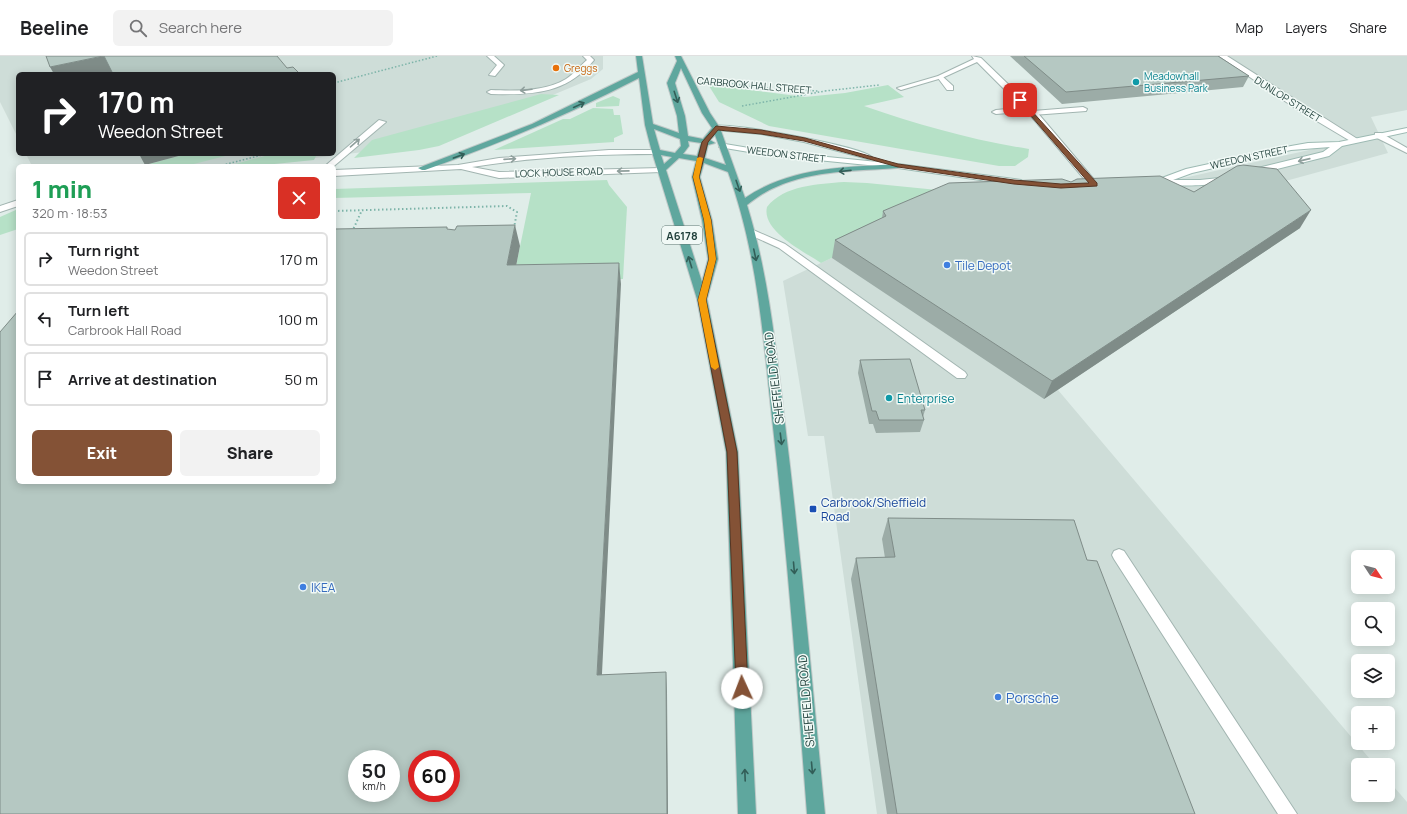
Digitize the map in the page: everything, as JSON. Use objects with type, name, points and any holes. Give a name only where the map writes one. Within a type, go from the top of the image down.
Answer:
[{"type":"main road","name":"A6178","points":[[639,56],[649,125],[702,300],[732,452],[747,814]]},
{"type":"main road","points":[[662,170],[679,155],[685,146],[681,116],[671,83],[679,58]]},
{"type":"main road","name":"SHEFFIELD ROAD","points":[[679,58],[706,113],[716,128],[744,203],[764,296],[789,509],[816,814]]},
{"type":"main road","points":[[422,168],[461,155],[542,122],[612,90],[642,73]]},
{"type":"main road","points":[[649,125],[685,138],[722,145]]},
{"type":"main road","points":[[702,300],[713,259],[707,220],[696,177],[705,142],[716,128]]},
{"type":"main road","points":[[656,152],[700,159],[732,170]]},
{"type":"main road","points":[[744,203],[760,192],[778,183],[832,172],[898,166]]},
{"type":"street","points":[[490,56],[501,65],[494,75]]},
{"type":"street","points":[[491,92],[508,93],[547,88],[566,82],[591,60],[586,56]]},
{"type":"street","points":[[1222,56],[1227,56]]},
{"type":"street","name":"DUNLOP STREET","points":[[1222,56],[1298,106],[1355,140]]},
{"type":"street","points":[[901,88],[940,77],[977,58],[1031,111],[1098,185],[1081,185]]},
{"type":"street","points":[[940,77],[950,88]]},
{"type":"street","points":[[996,112],[1083,109]]},
{"type":"street","points":[[331,164],[382,122]]},
{"type":"street","name":"WEEDON STREET","points":[[716,128],[761,132],[805,140],[898,166]]},
{"type":"street","name":"WEEDON STREET","points":[[1162,181],[1189,171],[1297,147],[1338,144],[1407,130]]},
{"type":"street","points":[[1378,135],[1407,151]]},
{"type":"street","name":"WEEDON STREET","points":[[1147,182],[1217,182],[1326,154],[1338,144]]},
{"type":"street","name":"WEEDON STREET","points":[[722,145],[767,153],[898,166],[1030,184]]},
{"type":"street","name":"LOCK HOUSE ROAD","points":[[336,173],[458,167],[499,160],[609,152],[656,152]]},
{"type":"street","name":"LOCK HOUSE ROAD","points":[[458,167],[499,175],[662,170]]},
{"type":"street","points":[[0,209],[16,204]]},
{"type":"street","points":[[751,232],[782,246],[961,375]]},
{"type":"street","points":[[1119,555],[1288,814]]},
{"type":"path","points":[[336,82],[438,56]]},
{"type":"path","name":"CARBROOK HALL STREET","points":[[690,79],[704,79],[761,88],[797,91],[855,89],[893,82],[901,88]]},
{"type":"path","points":[[706,113],[825,91]]},
{"type":"path","points":[[227,164],[258,156]]},
{"type":"path","points":[[336,211],[507,206],[517,212],[513,232]]},
{"type":"path","points":[[350,236],[362,210]]},
{"type":"shaded area","points":[[0,56],[603,56],[603,69],[591,79],[438,143],[336,155],[336,72],[16,72],[16,134],[0,102]]},
{"type":"shaded area","points":[[1224,56],[1407,56],[1407,110],[1371,117],[1388,153],[1267,186],[1058,390],[1351,737],[1351,750],[1362,750],[1369,758],[1351,758],[1351,802],[1395,802],[1395,788],[1407,802],[1407,814],[877,814],[824,436],[808,436],[783,281],[882,234],[1103,196],[1354,140]]},
{"type":"shaded area","points":[[27,156],[331,156],[265,164],[31,164]]},
{"type":"green space","points":[[711,85],[805,97],[845,93],[888,85],[904,97],[864,106],[946,131],[1029,149],[1028,157],[1015,166],[999,166],[769,126],[719,102],[709,86]]},
{"type":"green space","points":[[541,94],[559,95],[439,146],[354,158],[372,140]]},
{"type":"green space","points":[[613,96],[620,99],[619,106],[596,107],[596,103]]},
{"type":"green space","points":[[593,108],[613,109],[614,115],[620,115],[623,134],[614,138],[614,142],[494,150],[563,119],[570,119]]},
{"type":"green space","points":[[179,156],[225,156],[194,164],[149,164]]},
{"type":"green space","points":[[265,156],[316,156],[314,160],[275,164],[235,164]]},
{"type":"green space","points":[[607,180],[609,185],[627,207],[623,279],[552,281],[515,271],[531,193],[336,198],[336,189]]},
{"type":"green space","points":[[844,182],[1019,198],[882,234],[821,263],[786,240],[771,224],[767,216],[767,207],[783,194],[802,187]]},
{"type":"green space","points":[[16,210],[16,230],[0,235],[0,217]]},
{"type":"building","points":[[46,56],[103,56],[50,67]]},
{"type":"building","points":[[104,56],[277,56],[287,68],[293,67],[298,72],[112,72]]},
{"type":"building","points":[[1024,56],[1218,56],[1249,76],[1066,92]]},
{"type":"building","points":[[1243,165],[1277,169],[1311,210],[1052,381],[835,240],[886,216],[883,211],[949,183],[1062,179],[1071,182],[1077,179],[1160,176],[1194,192],[1237,166]]},
{"type":"building","name":"IKEA","points":[[515,225],[507,265],[619,263],[597,675],[666,672],[667,814],[0,814],[0,332],[16,313],[16,484],[336,484],[336,229],[447,227],[447,229],[455,230],[457,226]]},
{"type":"building","name":"Enterprise","points":[[910,359],[925,410],[921,410],[924,420],[879,420],[876,411],[872,411],[860,360]]},
{"type":"building","name":"Porsche","points":[[888,518],[1074,520],[1087,560],[1097,561],[1195,814],[897,814],[856,558],[895,557]]},
{"type":"slow traffic","points":[[700,158],[696,177],[707,220],[713,259],[702,300],[715,367]]},
{"type":"place","name":"Greggs","points":[[556,68]]},
{"type":"place","name":"Meadowhall Business Park","points":[[1136,82]]},
{"type":"place","name":"Tile Depot","points":[[947,265]]},
{"type":"place","name":"Enterprise","points":[[889,398]]},
{"type":"place","name":"Carbrook/Sheffield Road","points":[[813,509]]},
{"type":"place","name":"IKEA","points":[[303,587]]},
{"type":"place","name":"Porsche","points":[[998,697]]},
{"type":"route","points":[[742,688],[732,452],[702,300],[713,259],[707,220],[696,177],[705,142],[716,128],[761,132],[805,140],[898,166],[1014,182],[1061,186],[1094,185],[1033,113],[1020,100]]}]
